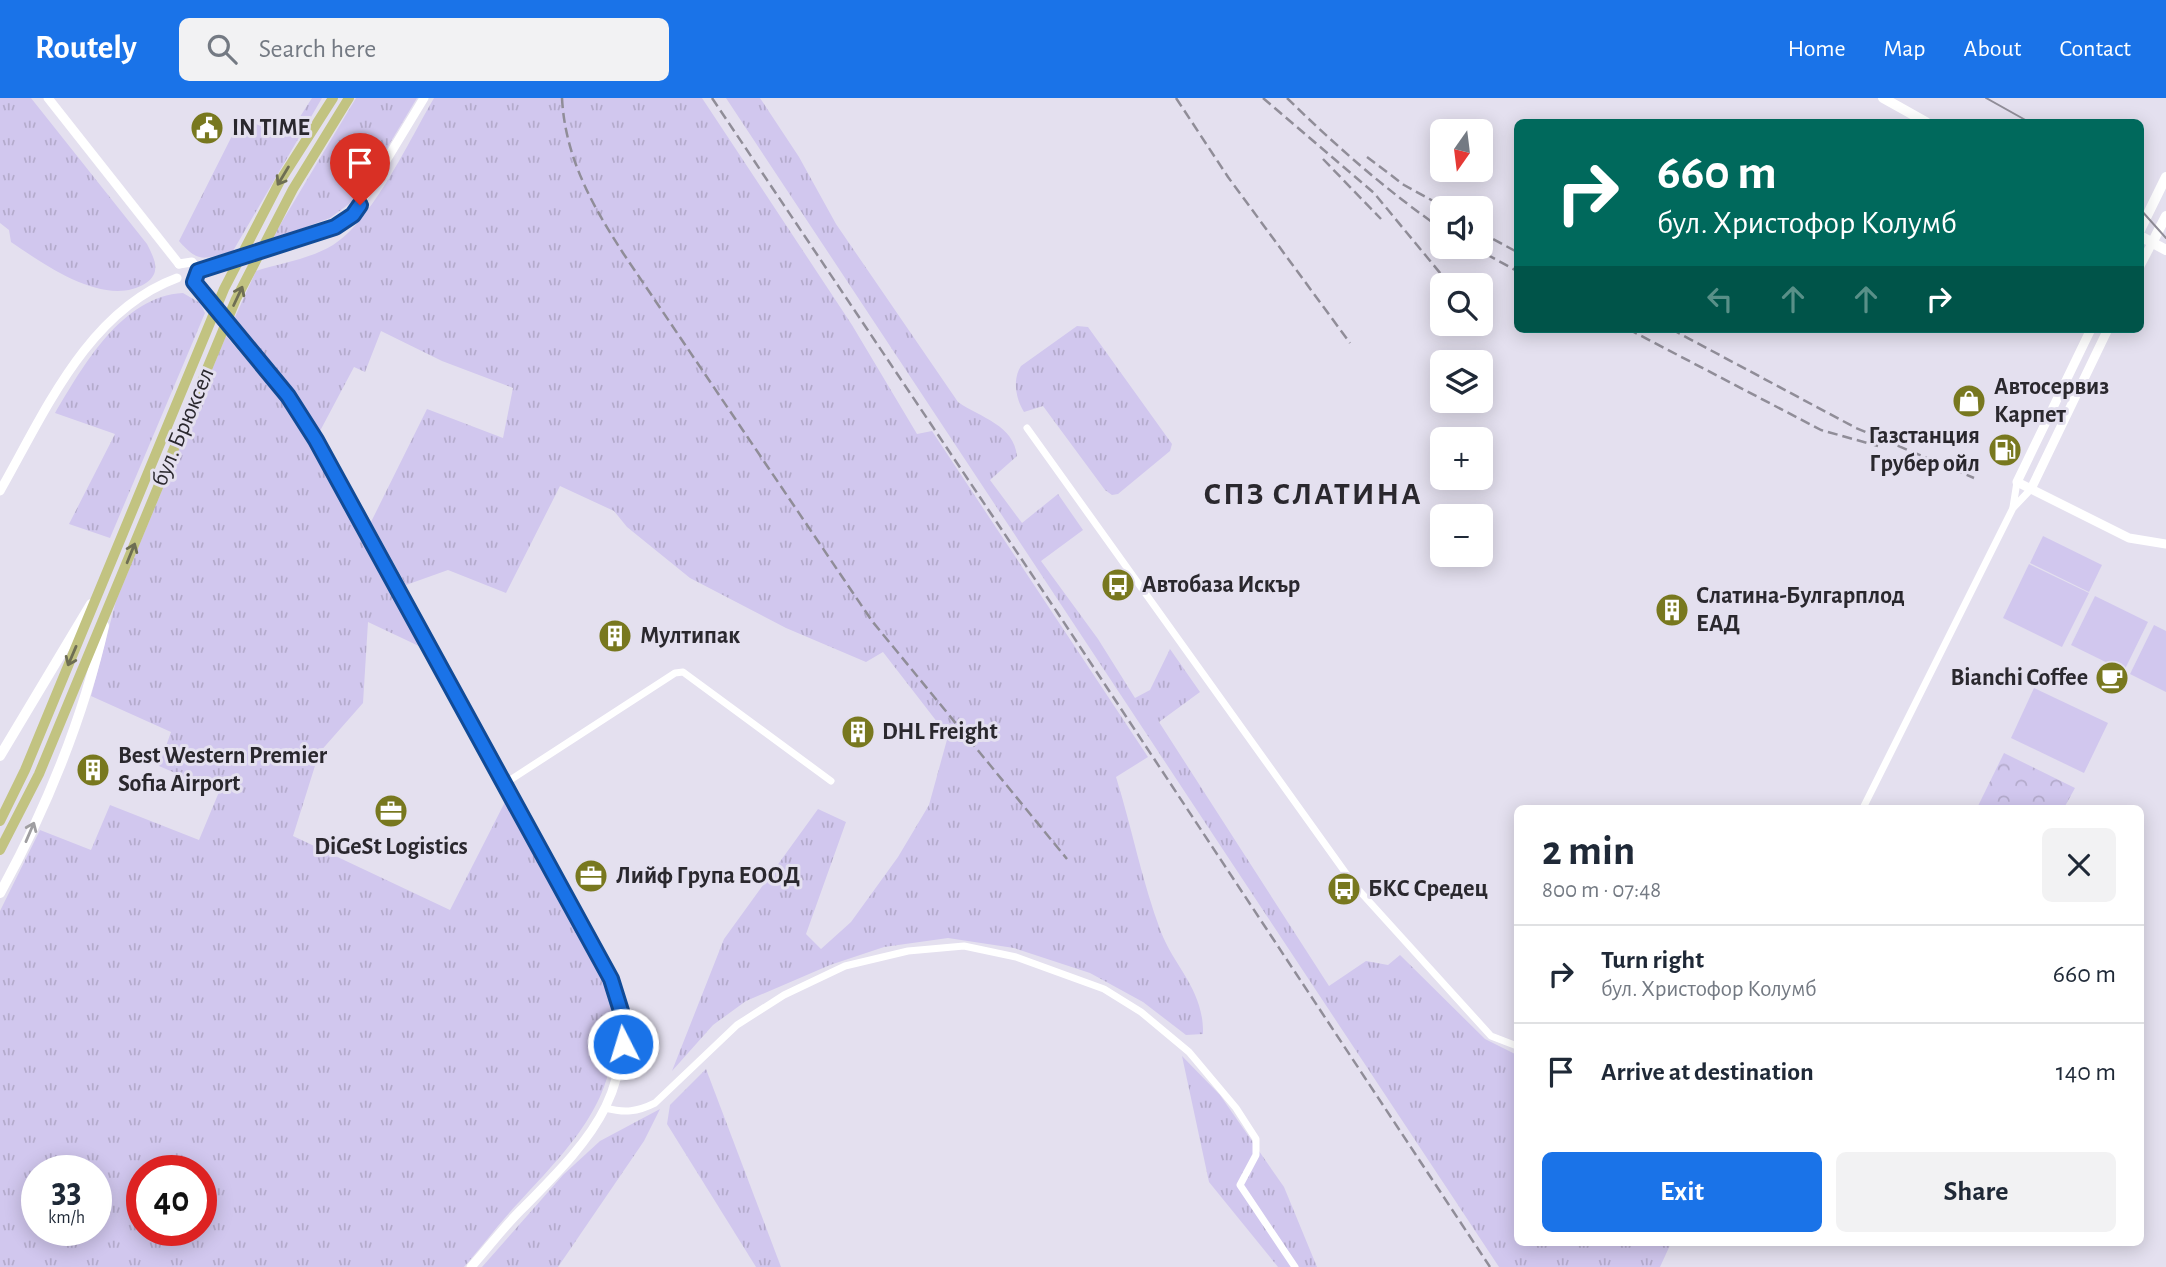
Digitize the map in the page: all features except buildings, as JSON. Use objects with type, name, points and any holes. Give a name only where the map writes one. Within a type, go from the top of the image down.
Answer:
[{"type":"main road","name":"бул. Брюксел","points":[[0,821],[25,770],[99,594],[204,335],[245,246],[280,181],[333,98]]},
{"type":"main road","name":"бул. Брюксел","points":[[0,850],[39,774],[254,263],[293,189],[349,98]]},
{"type":"main road","points":[[1883,98],[1920,119]]},
{"type":"main road","points":[[1904,110],[1926,119]]},
{"type":"main road","points":[[2144,218],[2166,177]]},
{"type":"main road","points":[[2152,243],[2163,229],[2166,216]]},
{"type":"main road","points":[[2144,223],[2163,229]]},
{"type":"main road","points":[[2144,238],[2166,250]]},
{"type":"main road","name":"бул. Брюксел","points":[[0,756],[99,594]]},
{"type":"main road","name":"бул. Брюксел","points":[[0,893],[29,835],[85,703],[106,613]]},
{"type":"street","points":[[48,98],[179,264]]},
{"type":"street","points":[[198,271],[335,227],[353,215],[424,98]]},
{"type":"street","points":[[2144,258],[2152,243]]},
{"type":"street","points":[[179,264],[192,262],[198,271]]},
{"type":"street","points":[[179,264],[176,270],[177,278],[186,284],[194,282]]},
{"type":"street","points":[[194,282],[198,271]]},
{"type":"street","points":[[0,491],[55,396],[97,334],[126,308],[177,278]]},
{"type":"street","points":[[194,282],[288,396],[316,440],[611,979],[621,1011],[623,1044],[616,1080],[590,1136],[471,1267]]},
{"type":"street","points":[[2013,508],[2017,482],[2089,333]]},
{"type":"street","points":[[1864,805],[2013,508],[2031,489],[2106,333]]},
{"type":"street","points":[[1027,428],[1355,886],[1491,1036],[1514,1045]]},
{"type":"street","points":[[2017,482],[2129,538],[2166,544]]},
{"type":"street","points":[[504,784],[676,673],[683,672],[831,781]]},
{"type":"street","points":[[605,1108],[626,1113],[640,1111],[656,1103],[737,1026],[784,995],[845,966],[908,951],[964,946],[1016,957],[1104,989],[1141,1012],[1206,1069],[1256,1139],[1256,1155],[1240,1185],[1295,1267]]},
{"type":"green space","points":[[0,98],[31,98],[147,244],[155,265],[151,279],[130,290],[95,288],[58,272],[11,242],[9,230],[0,223]]},
{"type":"green space","points":[[312,98],[322,98],[233,251],[203,258],[192,254],[179,241],[241,118],[287,137]]},
{"type":"green space","points":[[356,98],[417,98],[357,198],[330,218],[271,240]]},
{"type":"green space","points":[[434,98],[702,98],[852,325],[917,434],[932,431],[1148,757],[1116,777],[1154,913],[1167,945],[1194,992],[1202,1018],[1203,1034],[1186,1035],[1143,1002],[1090,973],[1014,948],[948,938],[884,947],[830,965],[746,1001],[713,1025],[672,1071],[724,939],[818,809],[846,822],[806,934],[821,949],[851,922],[898,857],[929,805],[948,736],[883,652],[866,662],[786,628],[690,578],[627,527],[614,511],[560,486],[506,593],[448,570],[406,585],[371,522],[427,409],[503,438],[513,388],[442,361],[381,331],[365,372],[354,367],[320,431],[235,317],[256,271],[315,254],[333,245],[362,218],[389,178]]},
{"type":"green space","points":[[726,98],[760,98],[799,157],[836,224],[958,402],[995,423],[1010,437],[1017,456],[990,480],[1022,523],[1058,494],[1083,530],[1041,561],[1098,639],[1135,698],[1150,690],[1170,649],[1200,692],[1159,722],[1329,986],[1366,961],[1388,965],[1400,955],[1485,1039],[1514,1054],[1514,1246],[1670,1246],[1660,1267],[1499,1267]]},
{"type":"green space","points":[[183,293],[200,303],[205,313],[110,538],[69,524],[115,434],[55,413],[92,355],[123,320],[141,306],[161,297]]},
{"type":"green space","points":[[1077,326],[1088,327],[1172,444],[1170,451],[1118,494],[1112,495],[1105,490],[1043,406],[1024,412],[1017,395],[1016,383],[1021,366]]},
{"type":"green space","points":[[226,336],[282,401],[310,443],[421,647],[368,622],[363,703],[319,753],[293,836],[450,910],[507,798],[605,981],[612,1017],[613,1048],[607,1077],[597,1103],[564,1152],[464,1267],[0,1267],[0,911],[40,830],[91,850],[110,805],[199,840],[219,792],[159,766],[171,732],[91,696],[116,601]]},
{"type":"green space","points":[[2043,536],[2102,565],[2089,592],[2030,563]]},
{"type":"green space","points":[[2029,564],[2089,593],[2062,647],[2003,618]]},
{"type":"green space","points":[[2095,596],[2148,622],[2124,671],[2071,645]]},
{"type":"green space","points":[[2154,625],[2166,631],[2166,692],[2130,674]]},
{"type":"green space","points":[[2034,688],[2108,723],[2084,773],[2011,738]]},
{"type":"green space","points":[[2004,753],[2075,788],[2066,805],[1978,805]]},
{"type":"green space","points":[[1182,1056],[1220,1095],[1284,1187],[1317,1267],[1278,1267],[1209,1182]]},
{"type":"green space","points":[[706,1069],[781,1267],[756,1267],[667,1124],[670,1105]]},
{"type":"green space","points":[[660,1109],[644,1141],[558,1267],[482,1267],[563,1175],[600,1141]]},
{"type":"tram line","points":[[1986,98],[2024,119]]},
{"type":"tram line","points":[[2144,213],[2166,238]]},
{"type":"railway","points":[[562,98],[564,120],[574,160],[601,217],[623,253],[872,621],[1067,859]]},
{"type":"railway","points":[[712,98],[1057,612],[1490,1267]]},
{"type":"railway","points":[[1176,98],[1228,177],[1350,343]]},
{"type":"railway","points":[[1263,98],[1374,193],[1440,273]]},
{"type":"railway","points":[[1287,98],[1362,167],[1430,220]]},
{"type":"railway","points":[[1367,157],[1404,185],[1430,199]]},
{"type":"railway","points":[[1323,159],[1381,219]]},
{"type":"railway","points":[[1493,239],[1514,250]]},
{"type":"railway","points":[[1493,258],[1514,269]]},
{"type":"railway","points":[[1636,333],[1821,430],[1878,446]]},
{"type":"railway","points":[[1678,333],[1856,428],[1974,478]]},
{"type":"place","name":"IN TIME","points":[[207,128]]},
{"type":"place","name":"Автосервиз Карпет","points":[[1969,401]]},
{"type":"place","name":"Газстанция Грубер ойл","points":[[2005,450]]},
{"type":"place","name":"Автобаза Искър","points":[[1118,585]]},
{"type":"place","name":"Слатина-Булгарплод ЕАД","points":[[1672,610]]},
{"type":"place","name":"Мултипак","points":[[615,636]]},
{"type":"place","name":"Bianchi Coffee","points":[[2112,678]]},
{"type":"place","name":"DHL Freight","points":[[858,732]]},
{"type":"place","name":"Best Western Premier Sofia Airport","points":[[93,770]]},
{"type":"place","name":"DiGeSt Logistics","points":[[391,811]]},
{"type":"place","name":"Лийф Група ЕООД","points":[[591,876]]},
{"type":"place","name":"БКС Средец","points":[[1344,889]]},
{"type":"district","name":"СПЗ СЛАТИНА","points":[[1313,494]]},
{"type":"route","points":[[360,205],[353,215],[335,227],[198,271],[194,282],[288,396],[316,440],[611,979],[621,1011],[623,1044]]}]
